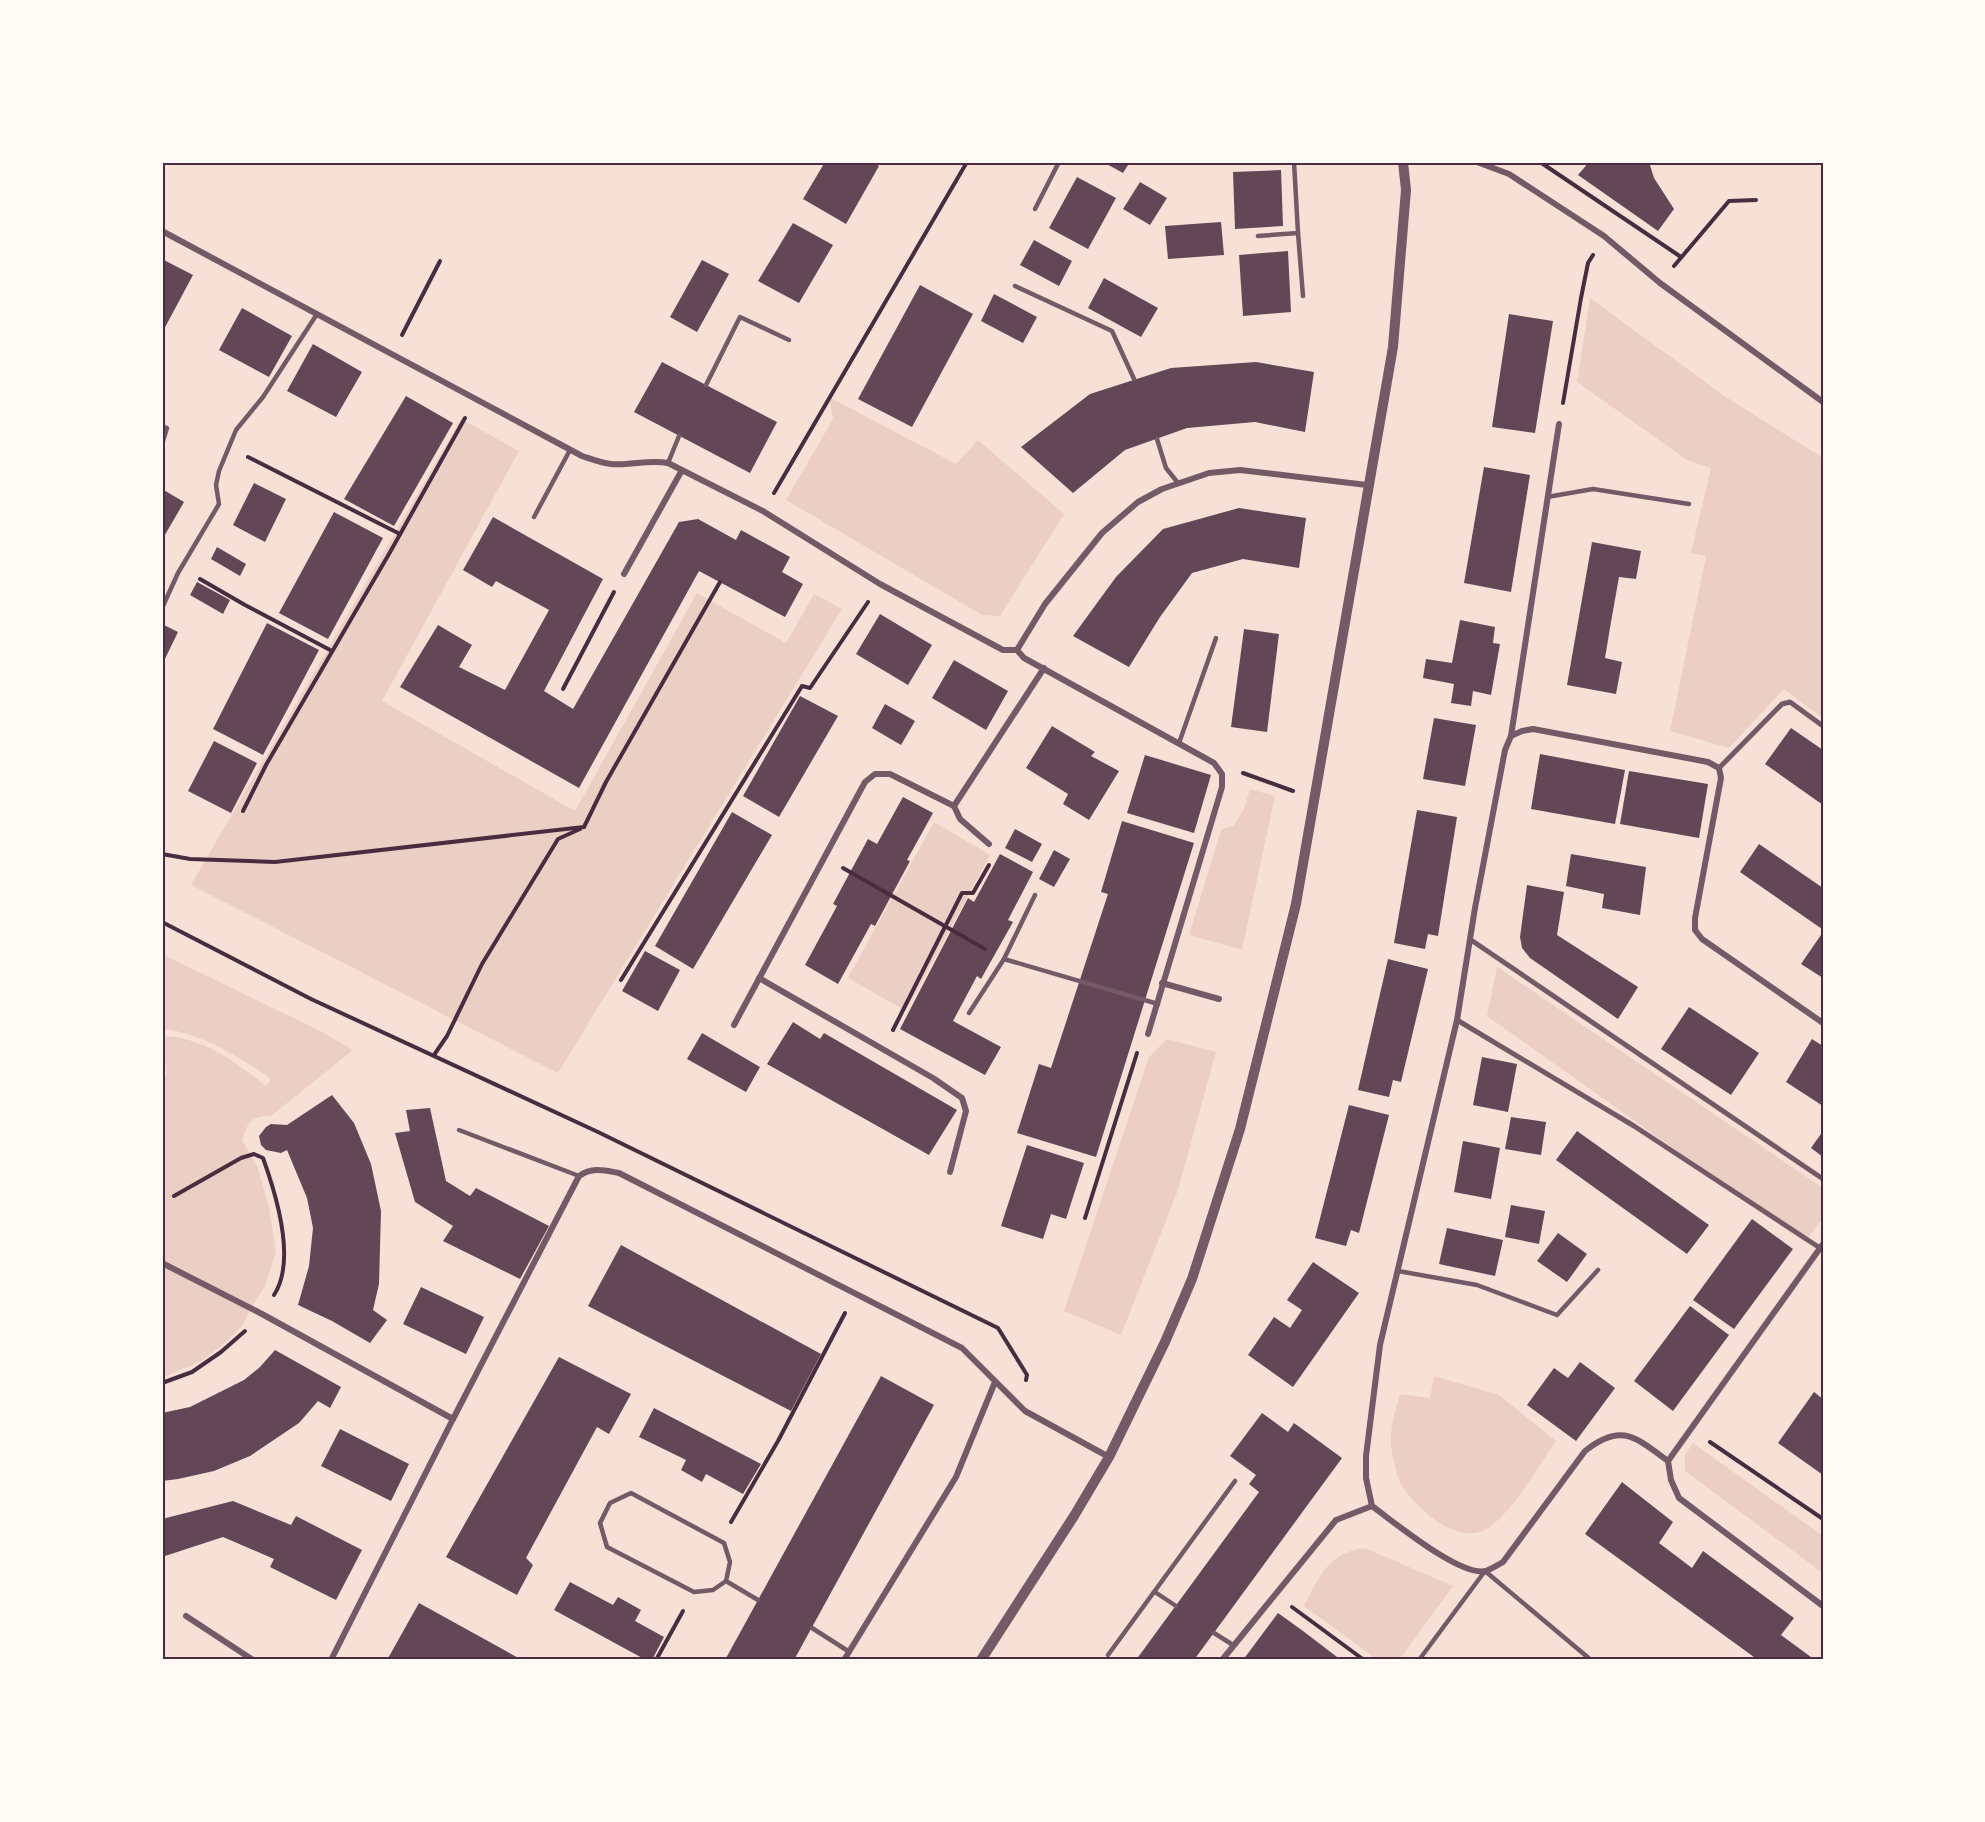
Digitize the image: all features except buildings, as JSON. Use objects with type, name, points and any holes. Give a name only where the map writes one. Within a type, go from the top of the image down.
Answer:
[{"type":"street","points":[[981,1660],[1074,1516],[1109,1457],[1165,1342],[1192,1279],[1240,1129],[1296,904],[1367,485],[1393,347],[1406,190],[1403,162]]},
{"type":"street","points":[[1477,162],[1509,174],[1604,236],[1660,283],[1823,402]]},
{"type":"street","points":[[162,231],[582,456],[609,464],[656,460],[682,470],[763,511],[880,584],[1003,650],[1017,650],[1024,658],[1215,763],[1222,774],[1222,787],[1148,1034]]},
{"type":"street","points":[[1559,424],[1511,736],[1505,750],[1475,908],[1457,1020],[1380,1345],[1366,1456],[1366,1478],[1372,1506],[1439,1554],[1465,1569],[1485,1571],[1503,1562],[1584,1451],[1596,1441],[1611,1434],[1636,1438],[1668,1461],[1671,1480],[1679,1498],[1823,1606]]},
{"type":"street","points":[[624,574],[682,470]]},
{"type":"street","points":[[1017,650],[1045,604],[1102,532],[1138,502],[1162,489],[1209,473],[1240,470],[1367,485]]},
{"type":"street","points":[[954,806],[1044,668]]},
{"type":"street","points":[[1719,768],[1782,704],[1790,702],[1823,726]]},
{"type":"street","points":[[1511,736],[1533,729],[1708,762],[1719,768]]},
{"type":"street","points":[[1719,768],[1721,778],[1695,918],[1695,930],[1702,939],[1823,1023]]},
{"type":"street","points":[[734,1025],[866,782],[875,774],[890,774],[954,806],[960,819],[988,844]]},
{"type":"street","points":[[1471,940],[1823,1179]]},
{"type":"street","points":[[759,978],[933,1078],[962,1098],[966,1111],[950,1172]]},
{"type":"street","points":[[1162,982],[1219,999]]},
{"type":"street","points":[[1457,1020],[1634,1126],[1822,1246],[1668,1461]]},
{"type":"street","points":[[332,1660],[579,1176],[588,1170],[600,1169],[619,1173],[962,1348],[1025,1411],[1109,1457]]},
{"type":"street","points":[[162,1263],[262,1314],[453,1419]]},
{"type":"street","points":[[844,1660],[956,1477],[995,1382]]},
{"type":"street","points":[[1222,1660],[1336,1520],[1372,1506]]},
{"type":"street","points":[[186,1616],[253,1660]]},
{"type":"lane","points":[[1035,209],[1059,162]]},
{"type":"lane","points":[[1294,162],[1303,296]]},
{"type":"lane","points":[[1258,236],[1298,233]]},
{"type":"lane","points":[[1016,286],[1112,331],[1134,379]]},
{"type":"lane","points":[[163,606],[181,567],[219,504],[216,484],[236,430],[263,397],[317,314]]},
{"type":"lane","points":[[706,385],[740,317],[789,340]]},
{"type":"lane","points":[[162,426],[166,428],[162,444]]},
{"type":"lane","points":[[668,463],[680,436]]},
{"type":"lane","points":[[1157,439],[1166,468],[1178,483]]},
{"type":"lane","points":[[534,517],[570,450]]},
{"type":"lane","points":[[1547,497],[1593,489],[1689,504]]},
{"type":"lane","points":[[1179,743],[1216,639]]},
{"type":"lane","points":[[969,1013],[1004,959],[1035,895]]},
{"type":"lane","points":[[1004,959],[1158,1004]]},
{"type":"lane","points":[[459,1130],[579,1176]]},
{"type":"lane","points":[[1398,1271],[1477,1286],[1557,1315],[1598,1270]]},
{"type":"lane","points":[[1108,1655],[1235,1481]]},
{"type":"lane","points":[[631,1493],[724,1543],[730,1562],[726,1581],[713,1590],[694,1592],[607,1547],[600,1523],[610,1503],[631,1493]]},
{"type":"lane","points":[[1419,1660],[1485,1571],[1591,1660]]},
{"type":"lane","points":[[726,1581],[758,1600]]},
{"type":"lane","points":[[1155,1592],[1176,1606]]},
{"type":"lane","points":[[812,1628],[848,1651]]},
{"type":"lane","points":[[1214,1633],[1233,1645]]},
{"type":"path","points":[[763,511],[967,162]]},
{"type":"path","points":[[1540,162],[1682,257]]},
{"type":"path","points":[[1689,248],[1729,201],[1756,200]]},
{"type":"path","points":[[1559,424],[1588,263],[1604,236]]},
{"type":"path","points":[[392,355],[440,261]]},
{"type":"path","points":[[243,811],[266,765],[476,399]]},
{"type":"path","points":[[229,448],[400,534]]},
{"type":"path","points":[[181,567],[244,605],[332,651]]},
{"type":"path","points":[[563,689],[624,574]]},
{"type":"path","points":[[434,1056],[447,1036],[482,964],[558,839],[584,827],[606,782],[720,582]]},
{"type":"path","points":[[621,980],[802,687],[810,688],[880,584]]},
{"type":"path","points":[[1215,763],[1314,799]]},
{"type":"path","points":[[162,854],[189,858],[275,862],[584,827]]},
{"type":"path","points":[[883,1049],[962,893],[974,893],[995,852],[988,844]]},
{"type":"path","points":[[824,857],[1004,959]]},
{"type":"path","points":[[162,922],[311,999],[598,1132],[998,1328],[1026,1375],[1025,1411]]},
{"type":"path","points":[[1085,1218],[1138,1049],[1148,1034]]},
{"type":"path","points":[[162,1383],[192,1372],[211,1359],[262,1314],[277,1290],[283,1262],[282,1226],[274,1188],[263,1158],[254,1154],[241,1158],[174,1196]]},
{"type":"path","points":[[724,1543],[727,1528],[778,1441],[855,1294]]},
{"type":"path","points":[[1692,1430],[1823,1519]]},
{"type":"path","points":[[656,1660],[694,1592]]},
{"type":"path","points":[[1275,1595],[1364,1660]]},
{"type":"shaded area","points":[[1590,298],[1723,395],[1823,458],[1823,718],[1784,689],[1729,748],[1670,731],[1706,556],[1691,553],[1711,468],[1687,460],[1577,382]]},
{"type":"shaded area","points":[[829,397],[956,464],[978,440],[1064,514],[1000,616],[982,615],[786,500],[833,419]]},
{"type":"shaded area","points":[[461,419],[519,451],[382,701],[575,811],[697,593],[786,643],[814,594],[842,609],[558,1073],[191,885]]},
{"type":"shaded area","points":[[1250,789],[1275,796],[1242,950],[1189,935],[1221,830],[1234,825],[1244,809]]},
{"type":"shaded area","points":[[934,822],[990,855],[906,1011],[848,978]]},
{"type":"shaded area","points":[[162,954],[322,1032],[353,1050],[271,1116],[259,1117],[251,1121],[246,1129],[242,1140],[258,1168],[269,1208],[276,1252],[265,1286],[243,1325],[227,1341],[203,1360],[162,1378],[162,1084],[166,1076],[166,1068],[162,1052],[166,1036],[194,1042],[219,1053],[266,1086],[271,1079],[219,1047],[177,1031],[162,1028],[164,1001],[162,1000]]},
{"type":"shaded area","points":[[1497,967],[1823,1188],[1823,1218],[1805,1242],[1487,1016]]},
{"type":"shaded area","points":[[1167,1039],[1216,1052],[1178,1190],[1121,1335],[1064,1311],[1149,1057]]},
{"type":"shaded area","points":[[1434,1376],[1499,1395],[1556,1441],[1525,1488],[1506,1511],[1488,1528],[1476,1533],[1463,1533],[1437,1521],[1414,1501],[1397,1474],[1391,1438],[1400,1394],[1430,1398]]},
{"type":"shaded area","points":[[1693,1443],[1823,1536],[1823,1573],[1685,1471],[1685,1455]]},
{"type":"shaded area","points":[[1365,1548],[1453,1586],[1399,1660],[1378,1660],[1304,1606],[1320,1576],[1333,1561],[1352,1550]]}]
